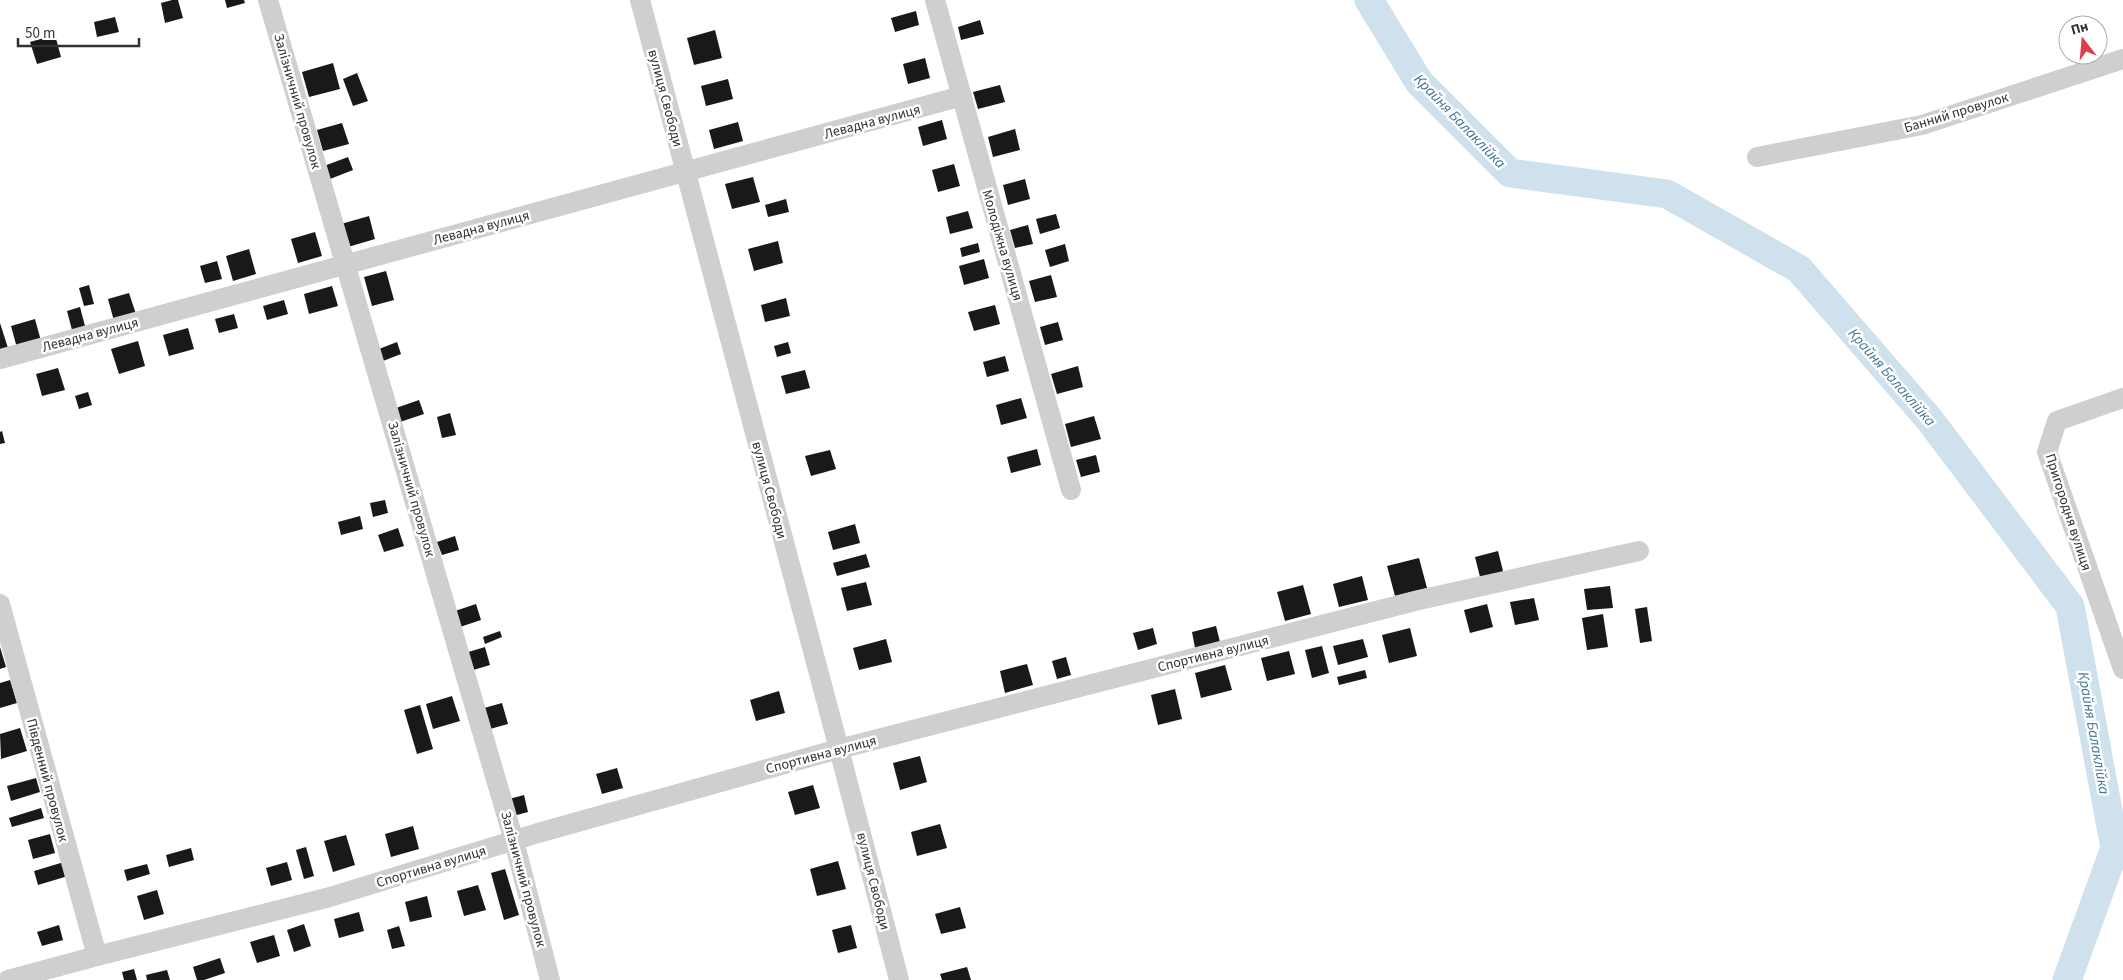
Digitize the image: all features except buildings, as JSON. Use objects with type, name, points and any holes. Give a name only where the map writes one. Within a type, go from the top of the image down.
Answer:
[{"type":"street","name":"Залізничний провулок","points":[[268,0],[514,841],[550,980]]},
{"type":"street","name":"вулиця Свободи","points":[[640,0],[899,980]]},
{"type":"street","name":"Молодіжна вулиця","points":[[935,0],[1071,490]]},
{"type":"street","name":"Банний провулок","points":[[1757,157],[1922,125],[2123,59]]},
{"type":"street","name":"Левадна вулиця","points":[[0,359],[962,96]]},
{"type":"street","name":"Пригородня вулиця","points":[[2123,398],[2057,422],[2047,452],[2123,669]]},
{"type":"street","name":"Спортивна вулиця","points":[[8,980],[330,898],[514,841],[839,749],[1419,600],[1639,551]]},
{"type":"street","name":"Південний провулок","points":[[0,604],[97,956]]},
{"type":"waterway","name":"Крайня Балаклійка","points":[[1369,0],[1419,82],[1510,173],[1667,194],[1799,269],[1929,419],[2070,606],[2115,848],[2067,980]]}]
